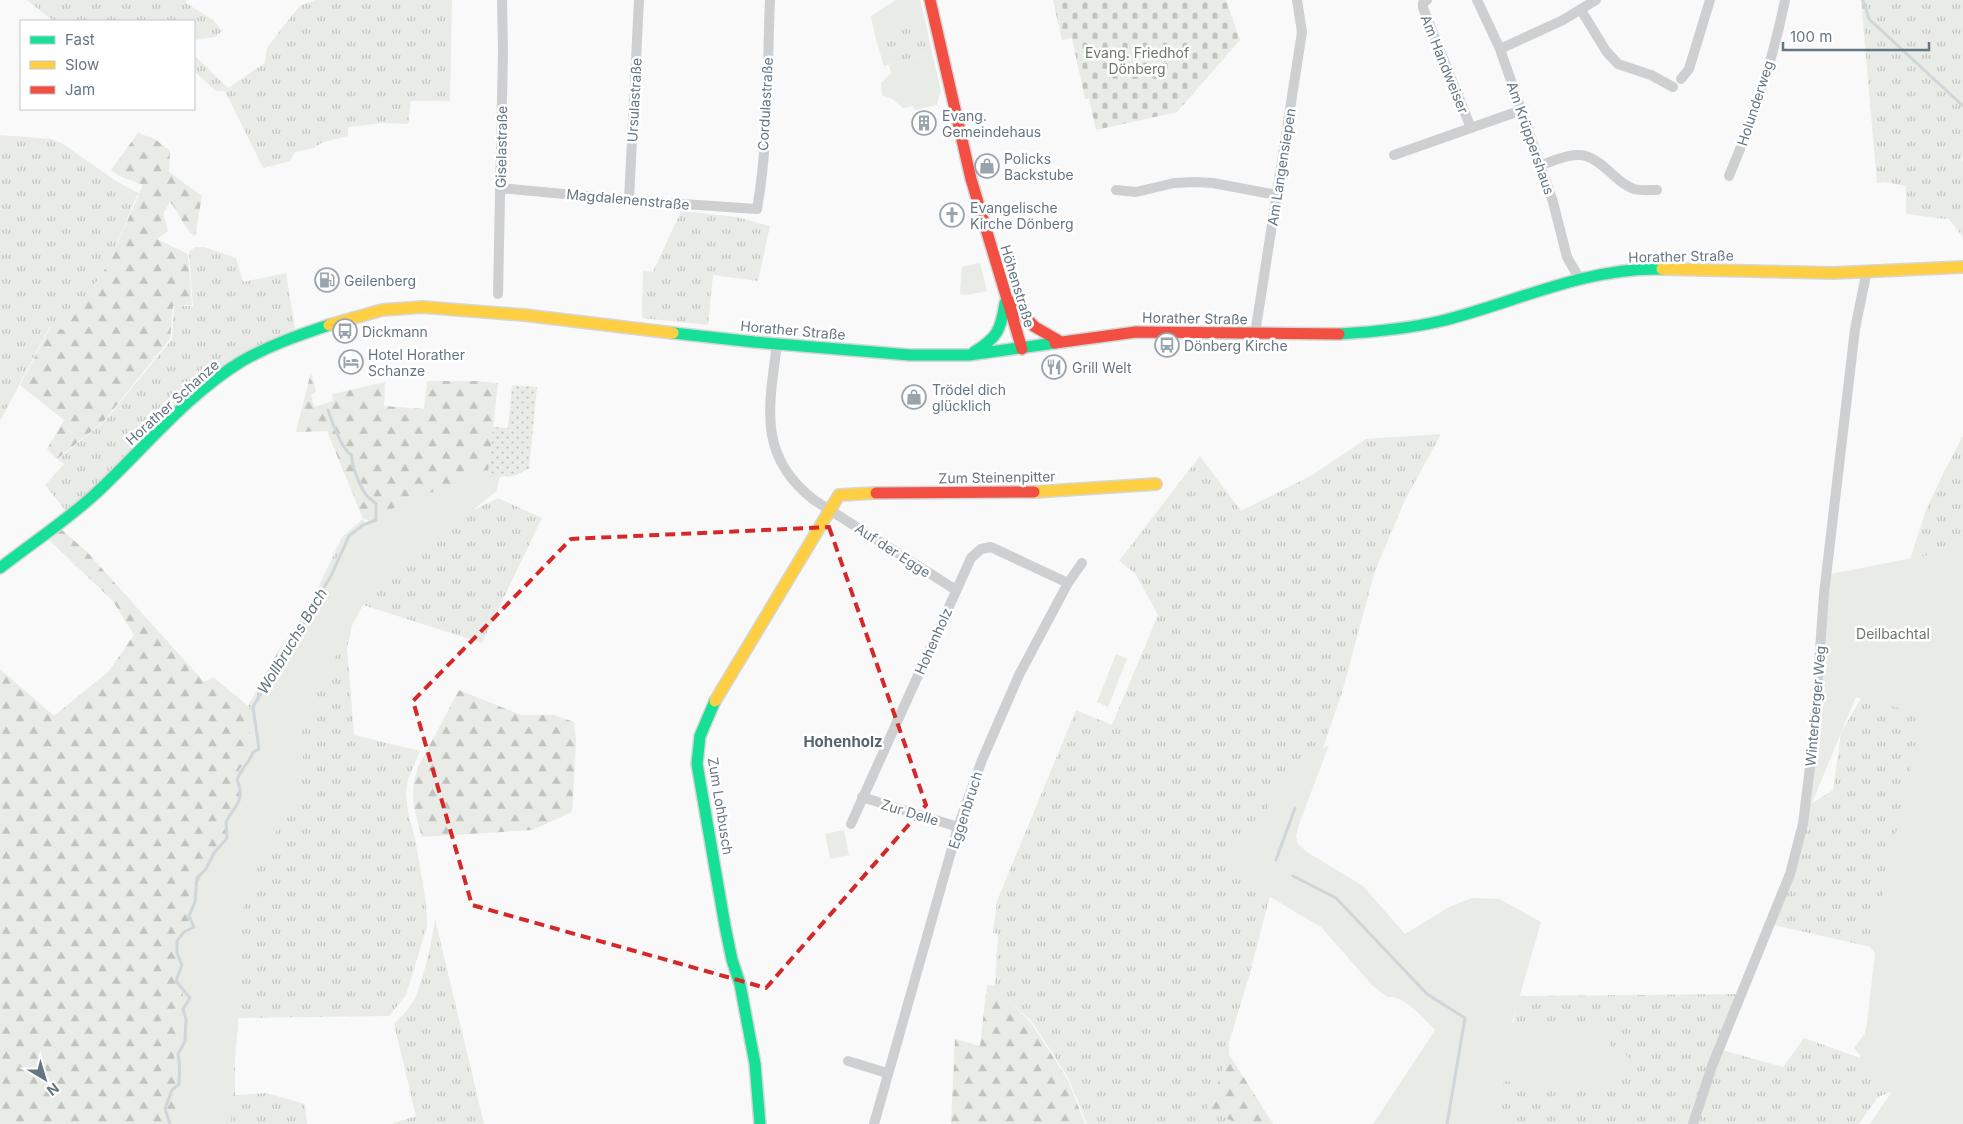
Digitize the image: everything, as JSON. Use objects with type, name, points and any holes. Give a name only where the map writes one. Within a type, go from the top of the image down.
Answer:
[{"type":"main road","name":"Höhenstraße","points":[[930,0],[971,180],[1022,348]]},
{"type":"main road","name":"Horather Straße","points":[[422,307],[524,315],[777,344],[903,355],[969,355],[1136,332],[1328,335],[1391,331],[1441,321],[1579,278],[1617,272],[1655,269],[1834,272],[1963,267]]},
{"type":"main road","points":[[1005,297],[1035,327],[1061,342]]},
{"type":"main road","points":[[969,355],[993,341],[1002,325],[1005,297]]},
{"type":"main road","name":"Horather Schanze","points":[[0,568],[92,497],[182,410],[210,385],[241,362],[274,344],[356,316],[382,310],[422,307]]},
{"type":"main road","name":"Zum Steinenpitter","points":[[839,495],[863,493],[971,494],[1156,484]]},
{"type":"main road","name":"Zum Lohbusch","points":[[760,1124],[754,1064],[740,984],[732,960],[709,838],[697,764],[698,746],[705,723],[715,701],[839,495]]},
{"type":"street","name":"Giselastraße","points":[[498,294],[503,52],[502,0]]},
{"type":"street","name":"Ursulastraße","points":[[629,200],[639,0]]},
{"type":"street","name":"Cordulastraße","points":[[757,209],[764,148],[770,0]]},
{"type":"street","name":"Am Langensiepen","points":[[1255,334],[1302,32],[1297,0]]},
{"type":"street","name":"Am Handweiser","points":[[1427,0],[1423,3],[1423,8],[1471,128]]},
{"type":"street","name":"Am Krüppershaus","points":[[1477,0],[1500,49],[1553,202],[1567,257],[1579,278]]},
{"type":"street","points":[[1500,49],[1581,10],[1596,0]]},
{"type":"street","points":[[1682,79],[1689,69],[1710,0]]},
{"type":"street","name":"Holunderweg","points":[[1729,176],[1743,144],[1759,95],[1780,25],[1785,0]]},
{"type":"street","points":[[1581,10],[1606,51],[1618,64],[1651,75],[1673,87]]},
{"type":"street","name":"Am Handweiser","points":[[1394,155],[1522,110]]},
{"type":"street","points":[[1541,165],[1572,155],[1586,156],[1636,190],[1658,190]]},
{"type":"street","points":[[1116,190],[1136,192],[1174,183],[1195,182],[1213,183],[1277,195]]},
{"type":"street","name":"Magdalenenstraße","points":[[500,188],[757,209]]},
{"type":"street","name":"Winterberger Weg","points":[[1693,1124],[1712,1066],[1790,874],[1803,824],[1814,734],[1825,584],[1856,329],[1867,270]]},
{"type":"street","name":"Auf der Egge","points":[[777,344],[770,396],[769,422],[777,453],[789,476],[800,490],[956,590]]},
{"type":"street","name":"Hohenholz","points":[[851,824],[970,558],[981,549],[991,547],[1068,584]]},
{"type":"street","name":"Eggenbruch","points":[[874,1124],[958,827],[982,760],[1019,675],[1068,584],[1082,563]]},
{"type":"street","name":"Zur Delle","points":[[862,797],[958,827]]},
{"type":"street","points":[[848,1062],[887,1073]]},
{"type":"highlighted area","points":[[829,527],[926,805],[766,988],[472,905],[413,701],[571,539]]},
{"type":"green space","points":[[27,0],[186,0],[186,3],[213,20],[222,31],[215,37],[195,40],[195,20],[52,20]]},
{"type":"green space","points":[[316,0],[452,0],[450,101],[411,101],[408,124],[383,123],[348,127],[348,136],[323,142],[314,148],[295,152],[290,161],[263,168],[225,91],[216,91],[195,72],[195,56],[228,88],[265,63],[267,48],[301,5]]},
{"type":"green space","points":[[896,0],[920,0],[926,24],[875,36],[871,16]]},
{"type":"green space","name":"Evang. Friedhof Dönberg","points":[[1053,0],[1226,0],[1240,40],[1177,112],[1096,130],[1089,99],[1085,99],[1072,38],[1062,40]]},
{"type":"green space","points":[[1861,0],[1963,0],[1963,161],[1962,156],[1961,159],[1963,163],[1963,237],[1949,219],[1906,214],[1906,186],[1885,182],[1877,183]]},
{"type":"green space","points":[[926,24],[932,53],[884,66],[875,36]]},
{"type":"green space","points":[[932,53],[941,90],[937,105],[914,110],[913,106],[903,108],[892,99],[882,95],[881,83],[891,73],[889,65]]},
{"type":"green space","points":[[138,133],[155,139],[170,151],[169,172],[202,196],[195,237],[187,229],[170,202],[163,214],[168,231],[157,239],[188,254],[192,305],[173,306],[170,339],[103,422],[57,459],[47,449],[64,420],[20,385],[51,326],[64,330],[109,263],[143,185],[119,176],[111,170]]},
{"type":"green space","points":[[0,135],[51,139],[63,144],[116,181],[138,193],[109,263],[64,330],[50,326],[0,421]]},
{"type":"green space","points":[[681,211],[736,217],[770,226],[758,281],[713,275],[708,325],[642,318],[643,271],[653,272]]},
{"type":"green space","points":[[195,247],[204,247],[236,258],[243,282],[286,273],[295,329],[272,340],[66,511],[45,485],[64,464],[58,459],[104,422],[172,339],[174,306],[193,306],[189,252]]},
{"type":"green space","points":[[980,263],[987,291],[966,295],[960,294],[962,267]]},
{"type":"green space","points":[[311,372],[316,392],[311,395],[314,407],[333,401],[332,394],[385,382],[384,406],[424,409],[427,381],[498,383],[488,473],[496,473],[502,476],[468,497],[379,522],[363,519],[327,431],[296,432]]},
{"type":"green space","points":[[512,385],[537,387],[529,469],[510,476],[488,473],[493,427],[508,428]]},
{"type":"green space","points":[[1441,434],[1405,500],[1375,571],[1341,696],[1311,782],[1277,868],[1250,973],[1229,1042],[1229,1054],[1208,1108],[1237,1124],[1087,1124],[1069,1079],[1033,1023],[995,986],[998,934],[993,933],[997,901],[1076,710],[1112,725],[1158,615],[1135,573],[1119,561],[1200,456],[1241,511],[1309,477],[1366,439]]},
{"type":"green space","points":[[1963,436],[1963,730],[1895,1090],[1878,1097],[1859,1124],[1697,1124],[1722,1050],[1783,1067],[1804,1038],[1860,1058],[1873,994],[1876,948],[1773,925],[1809,805],[1833,790],[1841,733],[1871,681],[1926,510]]},
{"type":"green space","points":[[486,470],[500,474],[497,491],[392,575],[364,603],[318,690],[300,729],[300,779],[303,792],[282,821],[263,855],[248,891],[243,909],[239,938],[238,1025],[231,1124],[173,1124],[177,1099],[174,1058],[181,1017],[180,1008],[185,995],[175,978],[181,933],[187,925],[193,909],[195,887],[212,854],[227,836],[228,816],[241,794],[239,769],[251,759],[257,746],[249,731],[249,719],[283,656],[315,608],[341,547],[356,528],[375,518],[374,516]]},
{"type":"green space","points":[[498,498],[542,518],[482,643],[357,603],[347,648],[354,735],[420,751],[408,779],[406,794],[426,903],[427,926],[406,995],[389,1016],[235,1018],[235,1095],[266,1093],[305,1104],[307,1124],[179,1124],[183,957],[298,797],[303,770],[302,744],[271,725],[248,706],[278,651],[309,607],[342,537],[363,519],[368,531],[406,543]]},
{"type":"green space","points":[[62,530],[87,552],[204,682],[213,677],[271,725],[292,724],[302,744],[303,770],[298,797],[184,957],[179,1124],[0,1124],[0,758],[2,757],[0,753],[0,669],[54,716],[109,671],[134,635],[113,601],[49,540]]},
{"type":"green space","name":"Deilbachtal","points":[[1963,548],[1963,1124],[1870,1124],[1891,1093],[1854,1048],[1866,1032],[1875,953],[1870,947],[1923,714],[1856,697],[1809,810],[1831,574]]},
{"type":"green space","points":[[1116,654],[1127,659],[1108,707],[1097,702]]},
{"type":"green space","points":[[459,690],[521,715],[554,715],[574,722],[576,742],[572,812],[532,830],[422,837],[413,795],[415,777],[418,767]]},
{"type":"green space","points":[[1329,745],[1299,824],[1296,836],[1298,844],[1307,852],[1363,886],[1405,934],[1449,907],[1472,898],[1499,899],[1541,922],[1512,1023],[1611,1030],[1610,1052],[1622,1051],[1633,1062],[1627,1071],[1619,1076],[1605,1075],[1597,1093],[1504,1081],[1497,1124],[1373,1124],[1435,1030],[1407,1003],[1394,997],[1387,997],[1372,985],[1321,927],[1257,889],[1248,879],[1234,872],[1230,854],[1251,824],[1267,809],[1277,792],[1296,768],[1311,755]]},
{"type":"green space","points":[[844,830],[849,855],[830,859],[825,834]]},
{"type":"green space","points":[[435,919],[484,1124],[391,1124],[416,1116],[394,1024],[409,1008],[416,996],[422,979]]},
{"type":"green space","points":[[987,985],[996,986],[1031,1023],[1068,1080],[1085,1124],[951,1124],[955,1039],[980,1046]]},
{"type":"green space","points":[[1737,994],[1689,1124],[1488,1124],[1507,1064],[1518,996]]},
{"type":"green space","points":[[1229,1054],[1273,1124],[1237,1124],[1208,1108]]},
{"type":"waterway","points":[[1863,0],[1869,19],[1963,106]]},
{"type":"waterway","name":"Wollbruchs Bach","points":[[170,1124],[165,1109],[172,1090],[179,1084],[180,1066],[178,1054],[185,1041],[186,1019],[183,1009],[190,998],[176,981],[182,965],[177,953],[177,941],[184,932],[194,927],[189,916],[195,902],[197,878],[206,869],[214,853],[227,838],[226,822],[240,798],[237,780],[253,752],[259,749],[253,707],[277,661],[307,619],[331,576],[349,536],[363,525],[376,520],[376,504],[367,496],[362,488],[354,470],[352,455],[341,442],[328,410]]},
{"type":"waterway","points":[[1276,860],[1295,808]]},
{"type":"waterway","points":[[1293,876],[1336,898],[1427,994],[1465,1018],[1447,1124]]},
{"type":"traffic: fast","points":[[1339,334],[1390,330],[1428,324],[1468,314],[1577,280],[1633,270],[1662,269]]},
{"type":"traffic: fast","points":[[974,352],[988,342],[997,332],[1002,320],[1005,303]]},
{"type":"traffic: fast","points":[[0,568],[82,506],[183,407],[221,375],[263,350],[329,325]]},
{"type":"traffic: fast","points":[[673,333],[910,355],[969,355],[1055,343]]},
{"type":"traffic: fast","points":[[715,701],[700,736],[697,764],[725,926],[732,960],[740,984],[755,1064],[760,1124]]},
{"type":"traffic: slow","points":[[1662,269],[1834,273],[1963,267]]},
{"type":"traffic: slow","points":[[329,325],[382,310],[422,307],[524,315],[673,333]]},
{"type":"traffic: slow","points":[[1034,492],[1156,484]]},
{"type":"traffic: slow","points":[[715,701],[839,495],[876,493]]},
{"type":"traffic: jam","points":[[930,0],[971,179],[1022,349]]},
{"type":"traffic: jam","points":[[1008,300],[1035,327],[1061,342]]},
{"type":"traffic: jam","points":[[1055,343],[1136,332],[1339,334]]},
{"type":"traffic: jam","points":[[876,493],[1034,492]]},
{"type":"place","name":"Evang. Gemeindehaus","points":[[924,123]]},
{"type":"place","name":"Policks Backstube","points":[[987,166]]},
{"type":"place","name":"Evangelische Kirche Dönberg","points":[[952,215]]},
{"type":"place","name":"Geilenberg","points":[[327,280]]},
{"type":"place","name":"Dickmann","points":[[345,331]]},
{"type":"place","name":"Dönberg Kirche","points":[[1167,345]]},
{"type":"place","name":"Hotel Horather Schanze","points":[[351,362]]},
{"type":"place","name":"Grill Welt","points":[[1054,367]]},
{"type":"place","name":"Trödel dich glücklich","points":[[914,397]]},
{"type":"district","name":"Hohenholz","points":[[843,741]]}]
